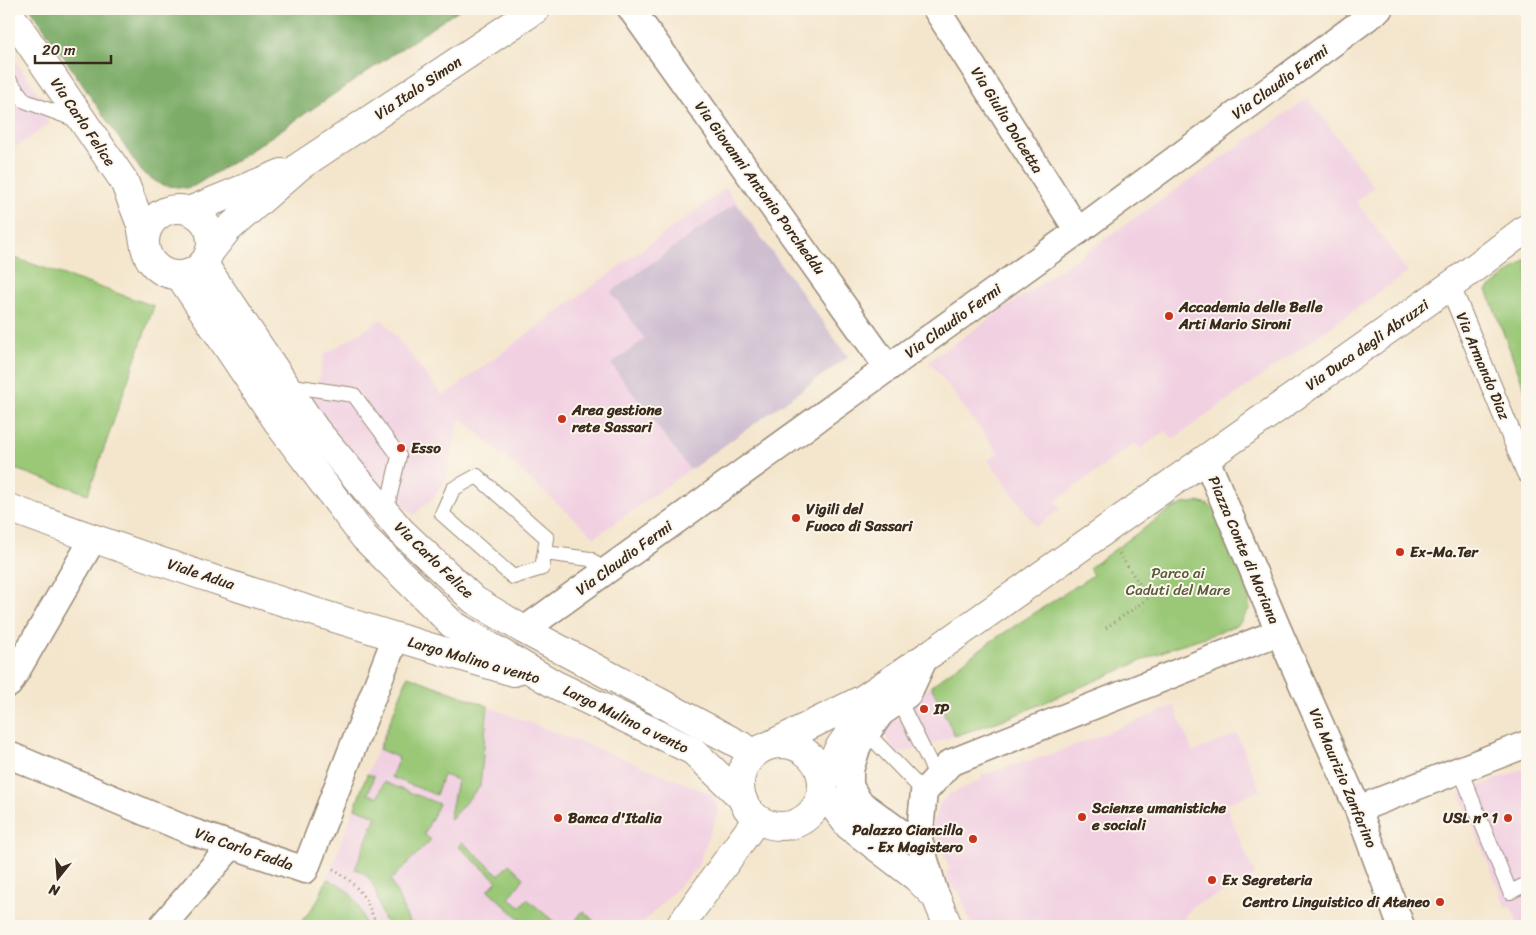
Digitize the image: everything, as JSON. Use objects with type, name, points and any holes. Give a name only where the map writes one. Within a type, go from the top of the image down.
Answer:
[{"type":"main road","name":"Via Italo Simon","points":[[197,264],[227,230],[300,166],[536,9]]},
{"type":"main road","name":"Via Carlo Felice","points":[[9,12],[124,181],[141,225],[145,247]]},
{"type":"main road","name":"Via Italo Simon","points":[[178,210],[300,166]]},
{"type":"main road","name":"Via Carlo Felice","points":[[124,181],[178,210]]},
{"type":"main road","points":[[178,210],[198,216],[208,228],[211,242],[197,264],[161,271],[148,257],[145,247],[147,228],[159,214],[178,210]]},
{"type":"main road","name":"Via Duca degli Abruzzi","points":[[1206,459],[1450,286],[1527,228]]},
{"type":"main road","name":"Via Carlo Felice","points":[[197,264],[315,429],[402,531],[474,600],[524,630],[763,749]]},
{"type":"main road","points":[[197,264],[283,430],[364,537],[452,624],[554,684]]},
{"type":"main road","name":"Piazza Conte di Moriana","points":[[763,749],[863,699],[1206,459]]},
{"type":"main road","name":"Viale Adua","points":[[9,508],[93,539],[394,637]]},
{"type":"main road","name":"Largo Molino a vento","points":[[394,637],[554,684]]},
{"type":"main road","name":"Piazza Conte di Moriana","points":[[822,788],[835,753],[850,731],[925,657]]},
{"type":"main road","name":"Largo Mulino a vento","points":[[554,684],[693,752],[750,808]]},
{"type":"main road","points":[[822,788],[815,809],[806,818],[794,824],[769,824],[750,808],[740,785],[742,773],[747,762],[763,749],[783,744],[796,746],[806,752],[818,767],[822,788],[849,826],[917,878],[936,896],[948,926]]},
{"type":"main road","points":[[680,926],[750,808]]},
{"type":"street","name":"Via Giovanni Antonio Porcheddu","points":[[631,9],[888,368]]},
{"type":"street","name":"Via Giulio Dolcetta","points":[[936,9],[1078,231]]},
{"type":"street","name":"Via Claudio Fermi","points":[[524,630],[1078,231],[1379,9]]},
{"type":"street","name":"Via Armando Diaz","points":[[1450,286],[1527,473]]},
{"type":"street","name":"Piazza Conte di Moriana","points":[[930,784],[950,763],[1279,632],[1206,459]]},
{"type":"street","points":[[9,684],[93,539]]},
{"type":"street","name":"Via Maurizio Zanfarino","points":[[1279,632],[1358,809],[1401,926]]},
{"type":"street","name":"Via Carlo Fadda","points":[[9,755],[190,831],[305,870],[394,637]]},
{"type":"street","points":[[919,840],[904,835],[859,802],[850,786],[850,770],[858,745],[881,713],[908,694],[925,657]]},
{"type":"street","points":[[1358,809],[1527,744]]},
{"type":"street","points":[[930,784],[919,840],[936,896]]},
{"type":"street","points":[[162,926],[232,845]]},
{"type":"lane","points":[[9,80],[25,101],[84,122]]},
{"type":"lane","points":[[285,385],[354,395],[399,456],[386,512]]},
{"type":"lane","points":[[477,476],[548,538],[545,553],[542,568],[513,578],[442,514],[453,489],[477,476]]},
{"type":"lane","points":[[545,553],[590,559],[605,572]]},
{"type":"lane","points":[[899,700],[930,784]]},
{"type":"lane","points":[[867,733],[930,784]]},
{"type":"lane","points":[[1460,770],[1510,892],[1527,884]]},
{"type":"path","points":[[1106,628],[1149,598],[1117,550]]},
{"type":"path","points":[[332,869],[348,878],[358,887],[372,912],[376,926]]},
{"type":"shaded area","points":[[9,52],[40,96],[49,124],[9,152]]},
{"type":"shaded area","name":"Accademia delle Belle Arti Mario Sironi","points":[[1308,98],[1374,187],[1356,201],[1408,272],[1173,439],[1166,431],[1140,449],[1135,443],[1056,501],[1061,509],[1036,527],[988,460],[998,453],[929,361]]},
{"type":"shaded area","points":[[726,188],[848,357],[595,537],[460,417],[446,480],[433,498],[414,515],[378,485],[313,405],[324,355],[382,319],[443,396]]},
{"type":"shaded area","points":[[736,203],[848,357],[690,470],[611,364],[645,339],[611,292]]},
{"type":"shaded area","points":[[408,676],[714,795],[718,811],[697,868],[640,926],[298,926],[317,902]]},
{"type":"shaded area","name":"IP","points":[[931,686],[955,736],[896,755],[883,731]]},
{"type":"shaded area","name":"Scienze umanistiche e sociali","points":[[1174,706],[1193,752],[1237,734],[1260,790],[1225,804],[1255,875],[1243,885],[1194,905],[1184,917],[1188,926],[972,926],[959,891],[955,893],[945,872],[950,870],[934,828],[933,821],[939,805],[949,794],[982,780],[981,775],[1058,752]]},
{"type":"shaded area","points":[[1527,767],[1527,922],[1519,926],[1511,907],[1506,908],[1460,794]]},
{"type":"green space","points":[[31,9],[460,9],[238,159],[194,186],[186,188],[161,185],[142,172]]},
{"type":"green space","points":[[9,256],[154,306],[88,494],[9,467]]},
{"type":"green space","points":[[1527,259],[1527,395],[1487,290]]},
{"type":"green space","name":"Parco ai Caduti del Mare","points":[[1198,502],[1209,505],[1217,513],[1247,586],[1250,608],[1239,624],[1215,634],[1176,646],[1011,717],[955,736],[931,686],[987,644],[1093,575],[1089,568],[1167,512],[1183,504]]},
{"type":"green space","points":[[408,676],[488,706],[480,786],[449,821],[457,780],[443,775],[436,795],[391,777],[399,758],[379,749]]},
{"type":"green space","points":[[367,774],[374,776],[368,794],[378,797],[384,782],[439,804],[424,834],[431,840],[391,880],[409,922],[421,925],[419,926],[393,926],[384,920],[372,883],[363,872],[355,869],[376,816],[355,808]]},
{"type":"green space","points":[[462,842],[499,875],[509,864],[524,878],[509,898],[520,907],[527,899],[559,926],[527,926],[488,890],[497,881],[458,846]]},
{"type":"green space","points":[[327,879],[342,887],[353,897],[366,926],[298,926],[317,902]]},
{"type":"green space","points":[[583,911],[594,921],[592,926],[571,926]]},
{"type":"place","name":"Accademia delle Belle Arti Mario Sironi","points":[[1169,316]]},
{"type":"place","name":"Area gestione rete Sassari","points":[[562,419]]},
{"type":"place","name":"Esso","points":[[401,448]]},
{"type":"place","name":"Vigili del Fuoco di Sassari","points":[[796,518]]},
{"type":"place","name":"Ex-Ma.Ter","points":[[1400,552]]},
{"type":"place","name":"IP","points":[[924,709]]},
{"type":"place","name":"Scienze umanistiche e sociali","points":[[1082,817]]},
{"type":"place","name":"Banca d'Italia","points":[[558,818]]},
{"type":"place","name":"USL n° 1","points":[[1508,818]]},
{"type":"place","name":"Palazzo Ciancilla - Ex Magistero","points":[[973,839]]},
{"type":"place","name":"Ex Segreteria","points":[[1212,880]]},
{"type":"place","name":"Centro Linguistico di Ateneo","points":[[1440,902]]}]
